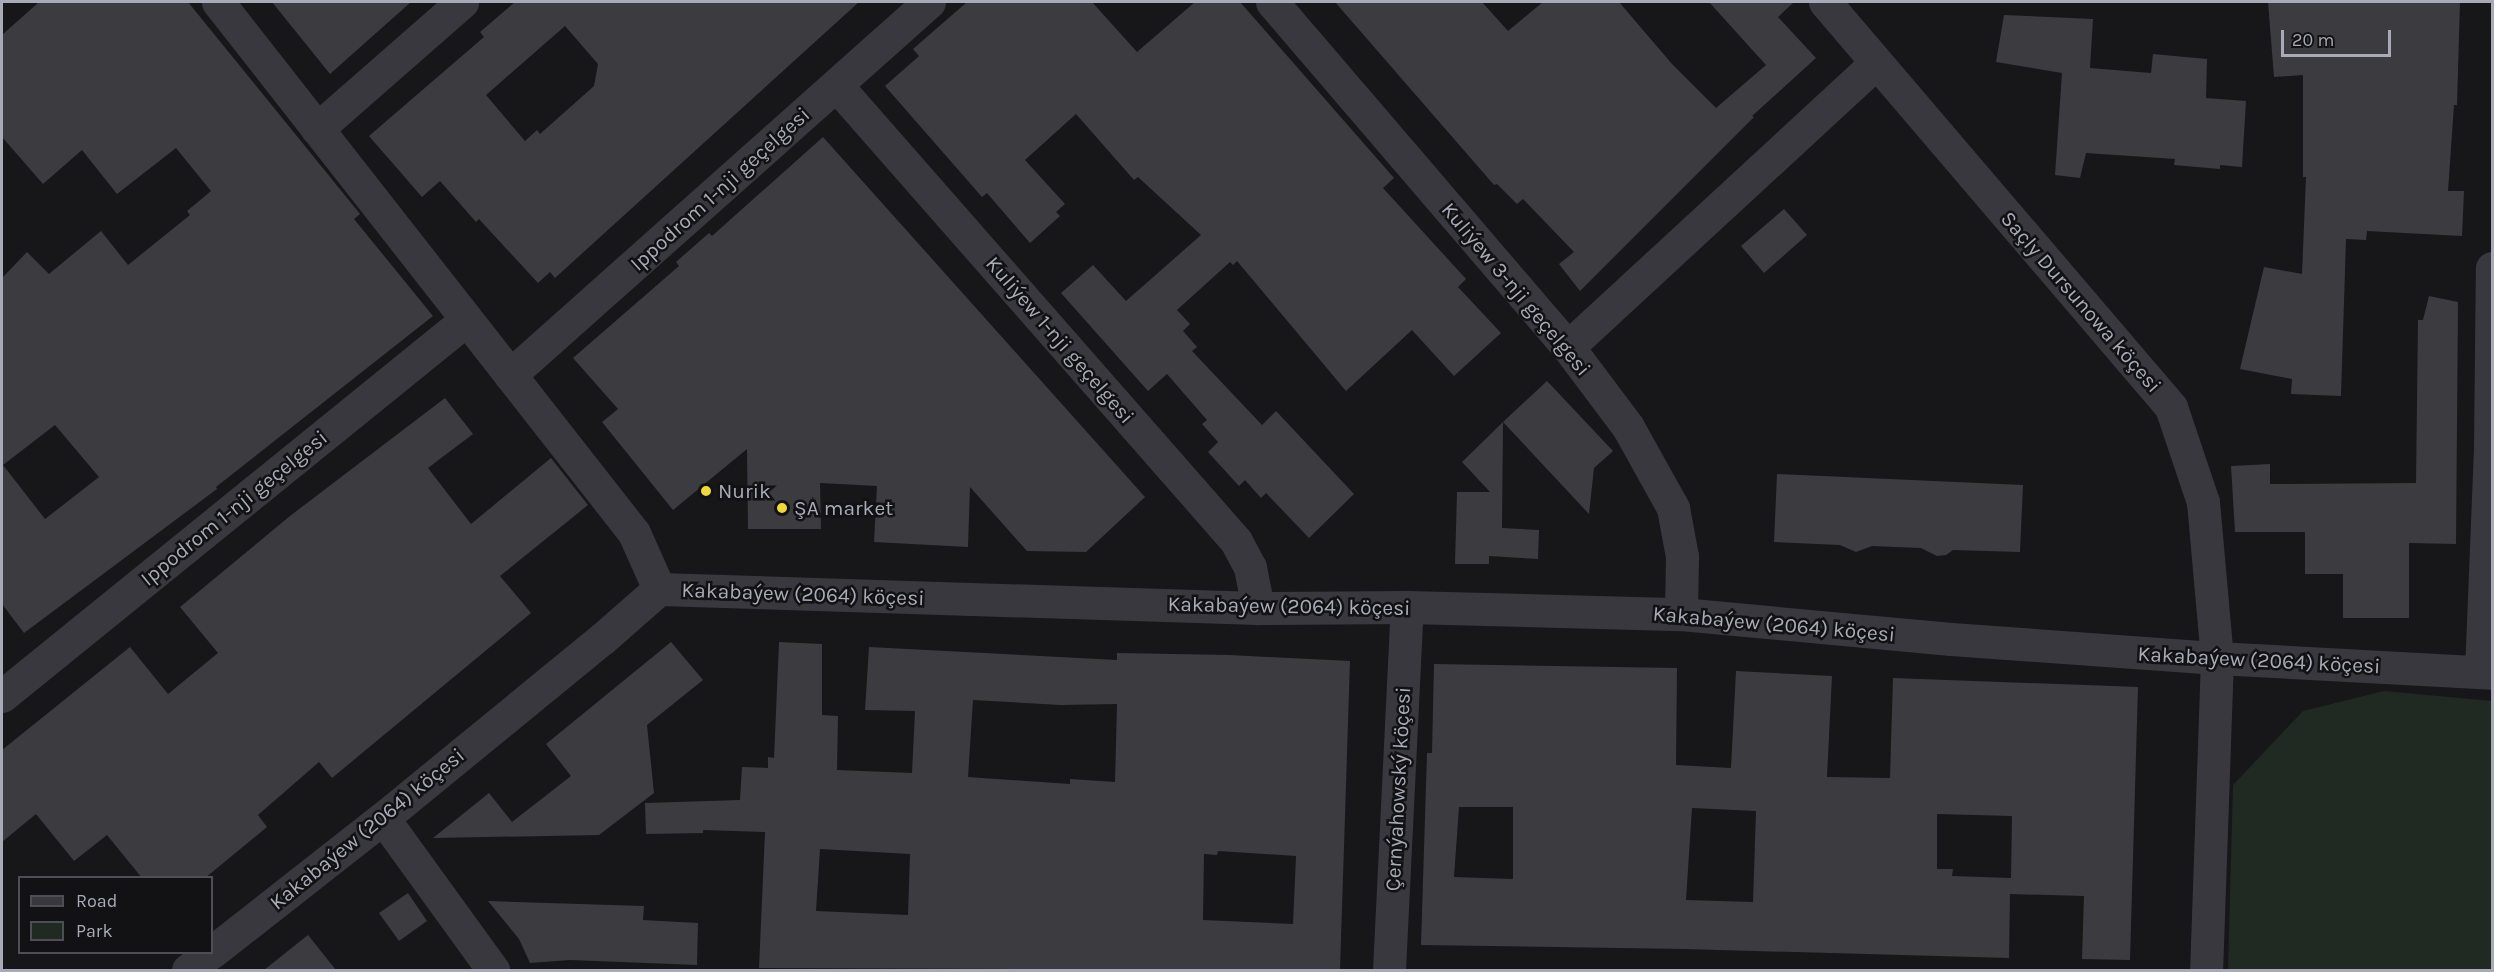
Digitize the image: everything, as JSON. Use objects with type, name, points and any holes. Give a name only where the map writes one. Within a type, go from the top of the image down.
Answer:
[{"type":"street","points":[[218,2],[634,533],[659,589]]},
{"type":"street","points":[[317,129],[462,2]]},
{"type":"street","name":"Ippodrom 1-nji geçelgesi","points":[[510,375],[929,2]]},
{"type":"street","name":"Kuliýew 3-nji geçelgesi","points":[[1272,2],[1568,347],[1628,427],[1672,508],[1682,556],[1682,614]]},
{"type":"street","name":"Saçly Dursunowa köçesi","points":[[1825,2],[1851,16],[1876,63],[2171,407],[2203,502],[2217,658],[2206,970]]},
{"type":"street","points":[[1568,347],[1876,63]]},
{"type":"street","name":"Kuliýew 1-nji geçelgesi","points":[[837,86],[1236,541],[1250,567],[1258,608]]},
{"type":"street","points":[[2487,673],[2493,268]]},
{"type":"street","name":"Ippodrom 1-nji geçelgesi","points":[[2,696],[466,320]]},
{"type":"street","name":"Kakabaýew (2064) köçesi","points":[[203,962],[602,639],[659,589],[1258,608],[1407,607],[1682,614],[1951,639],[2217,658],[2487,673]]},
{"type":"street","name":"Çernýahowský köçesi","points":[[1389,970],[1407,607]]},
{"type":"street","points":[[383,818],[493,970]]},
{"type":"green space","points":[[2384,691],[2492,701],[2492,970],[2228,970],[2233,785],[2303,711]]},
{"type":"building","points":[[39,2],[188,2],[360,214],[354,219],[433,316],[216,487],[217,489],[24,633],[2,604],[2,278],[27,252],[49,274],[101,231],[128,265],[190,215],[187,211],[211,191],[176,148],[117,194],[82,150],[43,184],[2,137],[2,35]],"holes":[[[55,425],[99,477],[45,519],[3,465]]]},
{"type":"building","points":[[272,2],[411,2],[330,74]]},
{"type":"building","points":[[515,2],[859,2],[555,278],[550,272],[538,283],[479,219],[476,222],[440,181],[422,197],[369,136],[484,37],[480,32]],"holes":[[[565,26],[598,64],[594,86],[540,134],[537,130],[525,141],[486,95]]]},
{"type":"building","points":[[967,2],[1092,2],[1137,52],[1195,2],[1240,2],[1394,178],[1383,188],[1466,279],[1458,287],[1501,333],[1454,376],[1412,330],[1346,391],[1237,261],[1233,265],[1230,262],[1177,310],[1190,324],[1183,331],[1197,347],[1192,351],[1262,425],[1276,411],[1354,494],[1309,538],[1266,493],[1261,498],[1245,480],[1239,486],[1208,452],[1218,442],[1202,424],[1207,420],[1167,374],[1148,391],[1061,293],[1093,265],[1126,301],[1201,235],[1138,177],[1134,180],[1076,114],[1025,160],[1065,204],[1056,212],[1060,216],[1030,243],[987,193],[982,197],[885,86],[919,56],[913,49]]},
{"type":"building","points":[[1335,2],[1482,2],[1508,31],[1543,2],[1619,2],[1672,64],[1716,108],[1766,65],[1709,2],[1794,2],[1778,17],[1816,58],[1752,116],[1754,117],[1580,291],[1559,264],[1574,252],[1523,199],[1517,204],[1497,184],[1494,185]]},
{"type":"building","points":[[2268,2],[2460,2],[2457,105],[2454,105],[2448,191],[2464,191],[2462,236],[2367,231],[2366,240],[2346,239],[2341,396],[2291,394],[2292,379],[2240,369],[2264,267],[2302,274],[2306,177],[2303,177],[2303,75],[2274,77]]},
{"type":"building","points":[[2004,15],[2093,19],[2090,68],[2151,73],[2153,54],[2207,59],[2206,98],[2246,101],[2242,167],[2220,165],[2220,169],[2174,165],[2175,159],[2086,153],[2080,178],[2055,175],[2062,73],[1996,62]]},
{"type":"building","points":[[823,137],[1145,497],[1086,552],[1027,551],[970,487],[968,547],[874,542],[877,486],[820,483],[821,529],[748,529],[747,449],[673,510],[602,422],[618,409],[573,358],[679,266],[676,262],[709,233],[712,236]]},
{"type":"building","points":[[1784,209],[1807,235],[1764,273],[1741,246]]},
{"type":"building","points":[[2429,296],[2458,302],[2456,544],[2409,543],[2409,618],[2343,618],[2343,574],[2305,574],[2305,532],[2235,532],[2231,466],[2270,464],[2270,484],[2416,483],[2418,320],[2423,320]]},
{"type":"building","points":[[1547,381],[1613,451],[1594,468],[1589,514],[1503,422]]},
{"type":"building","points":[[445,398],[473,434],[428,468],[471,524],[551,458],[588,505],[500,576],[531,613],[332,778],[319,762],[258,815],[267,827],[207,876],[140,876],[107,835],[74,861],[36,814],[2,842],[2,750],[130,647],[168,694],[218,653],[180,607],[290,516]]},
{"type":"building","points":[[1503,422],[1502,528],[1539,530],[1538,559],[1489,556],[1489,564],[1455,564],[1457,492],[1490,492],[1462,462]]},
{"type":"building","points":[[1777,474],[2023,485],[2020,552],[1953,550],[1946,555],[1937,556],[1921,548],[1872,546],[1856,552],[1840,545],[1774,542]]},
{"type":"building","points":[[671,642],[703,680],[647,725],[654,793],[599,835],[433,838],[489,793],[512,822],[571,776],[546,744]]},
{"type":"building","points":[[779,642],[822,644],[822,715],[838,716],[837,770],[912,773],[915,711],[865,710],[869,647],[1117,660],[1117,653],[1229,655],[1350,661],[1340,970],[759,968],[765,832],[703,830],[703,833],[646,834],[645,803],[740,800],[742,767],[768,768],[768,757],[774,758]],"holes":[[[973,700],[1061,705],[1117,704],[1115,782],[1070,779],[1070,784],[968,777]],[[820,849],[910,854],[908,915],[816,911]],[[1218,851],[1296,856],[1293,924],[1203,920],[1204,854],[1217,855]]]},
{"type":"building","points":[[1434,664],[1677,668],[1676,765],[1731,768],[1736,671],[1832,676],[1827,777],[1890,778],[1893,678],[2138,687],[2130,960],[2082,959],[2084,896],[2010,894],[2009,958],[1684,949],[1421,945],[1427,753],[1432,753]],"holes":[[[1459,807],[1513,807],[1513,879],[1454,877]],[[1692,808],[1756,811],[1753,902],[1686,900]],[[1937,814],[2012,816],[2011,878],[1952,876],[1953,869],[1937,869]]]},
{"type":"building","points":[[408,893],[427,921],[399,941],[379,913]]},
{"type":"building","points":[[488,901],[644,906],[643,920],[698,923],[697,965],[570,960],[530,963],[519,939]]},
{"type":"building","points":[[308,935],[336,970],[264,970]]},
{"type":"place","name":"Nurik","points":[[706,491]]},
{"type":"place","name":"ŞA market","points":[[782,508]]}]
